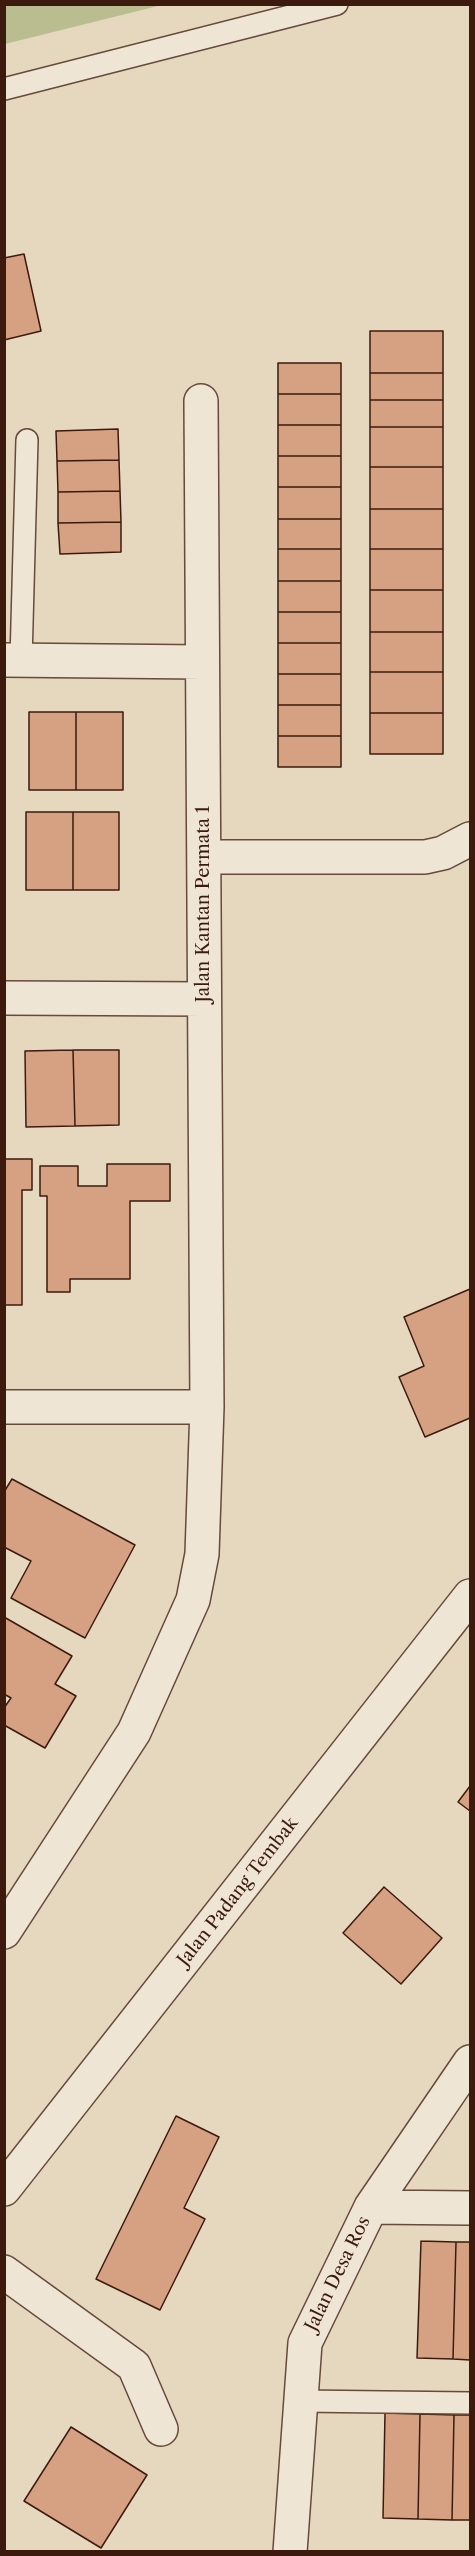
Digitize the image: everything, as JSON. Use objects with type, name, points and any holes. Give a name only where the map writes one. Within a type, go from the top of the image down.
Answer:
[{"type":"street","name":"Jalan Kantan Permata 1","points":[[8,1918],[134,1732],[193,1600],[202,1554],[207,1407],[201,401]]},
{"type":"street","points":[[13,660],[202,662]]},
{"type":"street","points":[[204,858],[425,858],[443,853],[471,838]]},
{"type":"street","points":[[4,998],[204,999]]},
{"type":"street","points":[[4,1407],[207,1407]]},
{"type":"street","name":"Jalan Padang Tembak","points":[[4,2189],[471,1596]]},
{"type":"street","name":"Jalan Desa Ros","points":[[290,2552],[299,2401],[305,2343],[371,2207],[471,2062]]},
{"type":"street","points":[[371,2207],[471,2208]]},
{"type":"street","points":[[4,2272],[134,2366],[161,2430]]},
{"type":"lane","points":[[4,89],[337,4]]},
{"type":"lane","points":[[13,660],[27,440]]},
{"type":"lane","points":[[299,2401],[471,2403]]},
{"type":"green space","points":[[5,4],[162,4],[162,5],[5,44]]},
{"type":"building","points":[[24,254],[41,331],[4,340],[4,258]]},
{"type":"building","points":[[370,331],[443,331],[443,373],[370,373]]},
{"type":"building","points":[[278,363],[341,363],[341,394],[278,394]]},
{"type":"building","points":[[370,373],[443,373],[443,400],[370,400]]},
{"type":"building","points":[[278,394],[341,394],[341,425],[278,425]]},
{"type":"building","points":[[370,400],[443,400],[443,427],[370,427]]},
{"type":"building","points":[[278,425],[341,425],[341,456],[278,456]]},
{"type":"building","points":[[370,427],[443,427],[443,467],[370,467]]},
{"type":"building","points":[[118,429],[119,460],[57,461],[56,431]]},
{"type":"building","points":[[278,456],[341,456],[341,487],[278,487]]},
{"type":"building","points":[[119,460],[120,491],[58,492],[57,461]]},
{"type":"building","points":[[370,467],[443,467],[443,509],[370,509]]},
{"type":"building","points":[[278,487],[341,487],[341,519],[278,519]]},
{"type":"building","points":[[120,491],[121,522],[58,523],[58,492]]},
{"type":"building","points":[[370,509],[443,509],[443,549],[370,549]]},
{"type":"building","points":[[278,519],[341,519],[341,549],[278,549]]},
{"type":"building","points":[[121,522],[121,552],[60,554],[58,523]]},
{"type":"building","points":[[278,549],[341,549],[341,581],[278,581]]},
{"type":"building","points":[[370,549],[443,549],[443,590],[370,590]]},
{"type":"building","points":[[278,581],[341,581],[341,612],[278,612]]},
{"type":"building","points":[[370,590],[443,590],[443,632],[370,632]]},
{"type":"building","points":[[278,612],[341,612],[341,643],[278,643]]},
{"type":"building","points":[[370,632],[443,632],[443,672],[370,672]]},
{"type":"building","points":[[278,643],[341,643],[341,674],[278,674]]},
{"type":"building","points":[[370,672],[443,672],[443,713],[370,713]]},
{"type":"building","points":[[278,674],[341,674],[341,705],[278,705]]},
{"type":"building","points":[[278,705],[341,705],[341,736],[278,736]]},
{"type":"building","points":[[29,712],[76,712],[76,790],[29,790]]},
{"type":"building","points":[[76,712],[123,712],[123,790],[76,790]]},
{"type":"building","points":[[370,713],[443,713],[443,754],[370,754]]},
{"type":"building","points":[[278,736],[341,736],[341,767],[278,767]]},
{"type":"building","points":[[26,812],[73,812],[73,890],[26,890]]},
{"type":"building","points":[[73,812],[119,812],[119,890],[73,890]]},
{"type":"building","points":[[73,1050],[119,1050],[119,1125],[75,1126]]},
{"type":"building","points":[[73,1050],[75,1126],[26,1127],[25,1051]]},
{"type":"building","points":[[4,1159],[32,1159],[32,1190],[22,1190],[22,1305],[4,1305]]},
{"type":"building","points":[[107,1164],[170,1164],[170,1201],[130,1201],[130,1279],[70,1279],[70,1292],[47,1292],[47,1196],[40,1196],[40,1166],[78,1166],[78,1186],[107,1186]]},
{"type":"building","points":[[470,1289],[470,1418],[425,1437],[399,1377],[424,1366],[404,1317]]},
{"type":"building","points":[[12,1479],[135,1545],[85,1638],[11,1598],[31,1561],[4,1547],[4,1492]]},
{"type":"building","points":[[4,1617],[72,1656],[55,1684],[76,1696],[45,1748],[4,1725],[4,1708],[11,1698],[4,1694]]},
{"type":"building","points":[[470,1786],[470,1811],[458,1802]]},
{"type":"building","points":[[384,1887],[442,1938],[401,1984],[343,1933]]},
{"type":"building","points":[[176,2116],[219,2137],[184,2208],[205,2219],[160,2310],[96,2279]]},
{"type":"building","points":[[421,2241],[456,2242],[453,2359],[417,2358]]},
{"type":"building","points":[[456,2242],[470,2242],[470,2360],[453,2359]]},
{"type":"building","points":[[385,2413],[420,2414],[418,2519],[383,2518]]},
{"type":"building","points":[[420,2414],[454,2415],[452,2520],[418,2519]]},
{"type":"building","points":[[454,2415],[470,2415],[470,2520],[452,2520]]},
{"type":"building","points":[[71,2427],[147,2475],[101,2548],[24,2501]]}]
